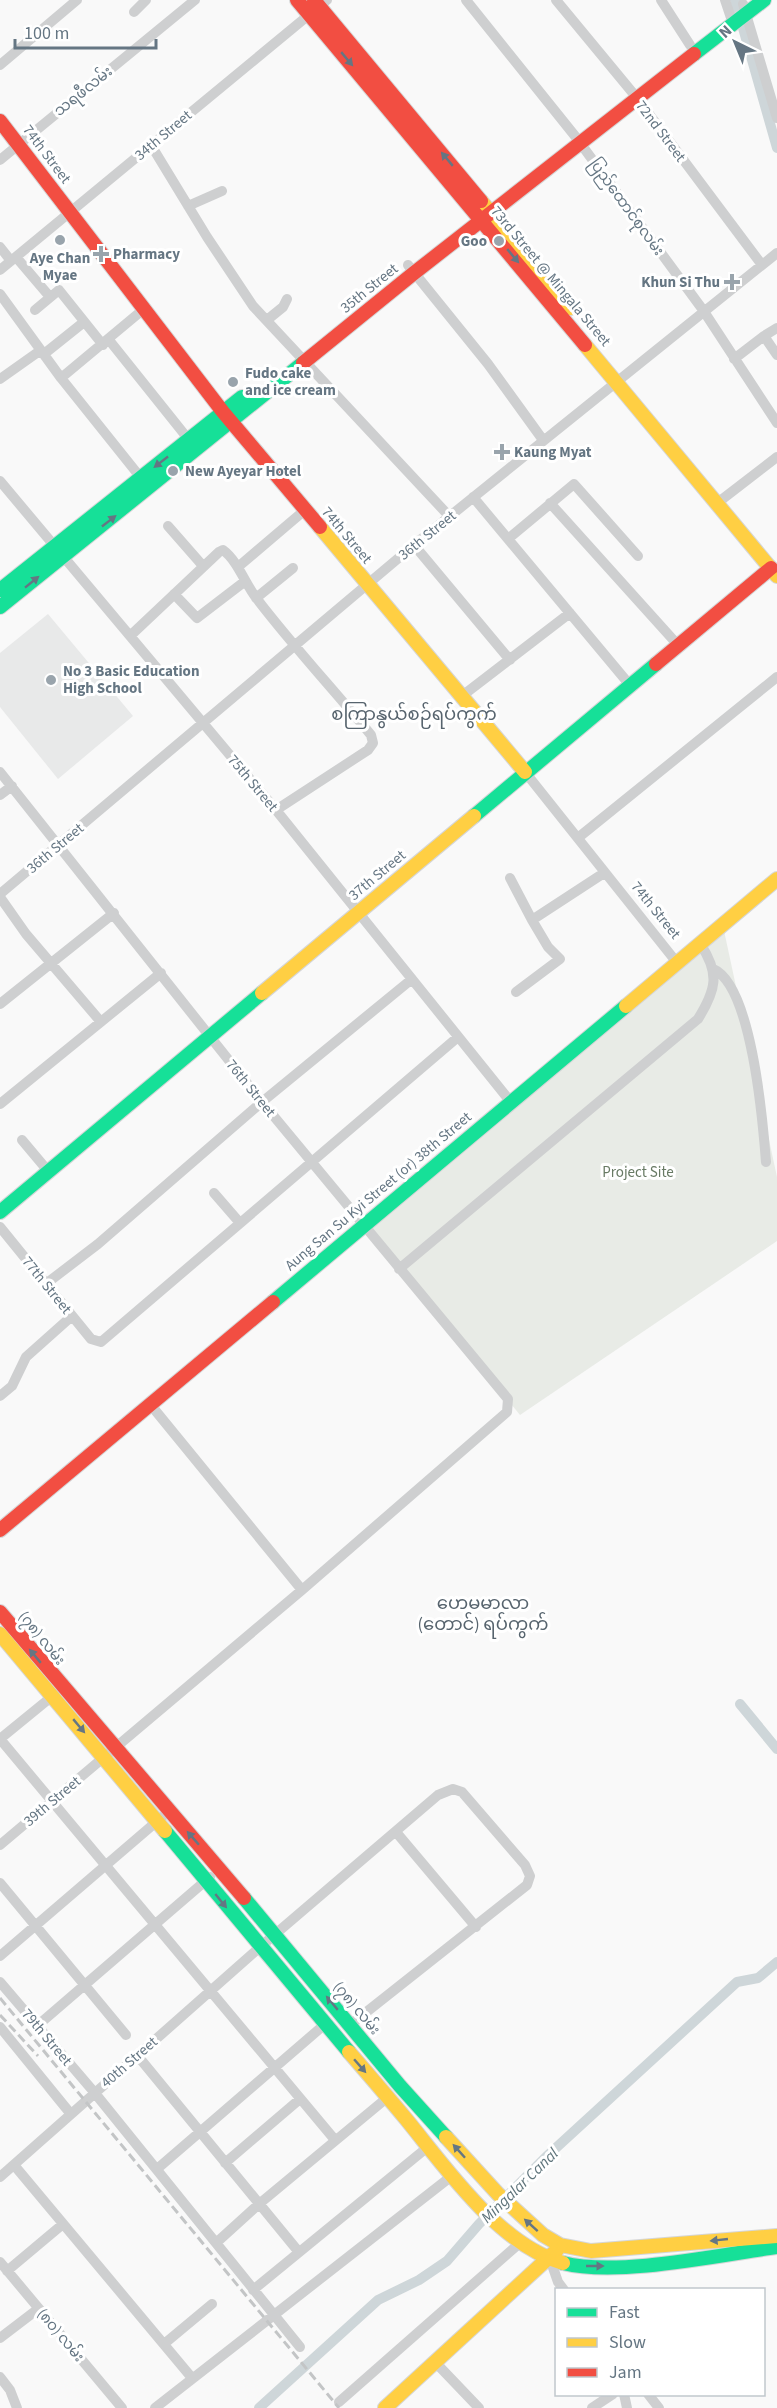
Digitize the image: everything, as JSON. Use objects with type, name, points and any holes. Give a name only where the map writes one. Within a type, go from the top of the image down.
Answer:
[{"type":"main road","name":"73rd Street @ Mingala Street","points":[[297,0],[317,5],[775,568]]},
{"type":"main road","name":"35th Street","points":[[634,95],[690,45],[739,12],[764,0]]},
{"type":"main road","name":"35th Street","points":[[0,607],[59,552],[226,417],[739,12]]},
{"type":"main road","name":"74th Street","points":[[0,120],[226,417],[525,772]]},
{"type":"main road","name":"35th Street","points":[[125,500],[141,478],[189,440],[226,417]]},
{"type":"main road","name":"35th Street","points":[[0,590],[59,552]]},
{"type":"main road","name":"37th Street","points":[[0,1212],[677,644],[775,568]]},
{"type":"main road","name":"Aung San Su Kyi Street (or) 38th Street","points":[[0,1530],[777,879]]},
{"type":"main road","name":"(၇၈) လမ်း","points":[[0,1612],[4,1634],[110,1752],[169,1811],[400,2086],[498,2194],[543,2235],[560,2245],[591,2251],[777,2236]]},
{"type":"main road","name":"(၇၈) လမ်း","points":[[110,1752],[157,1821],[259,1948],[453,2175],[497,2222],[521,2242],[550,2259],[589,2266],[621,2266],[777,2247]]},
{"type":"main road","points":[[385,2408],[550,2259],[560,2245]]},
{"type":"street","points":[[0,65],[77,0]]},
{"type":"street","points":[[134,12],[146,0]]},
{"type":"street","name":"သရဖီလမ်း","points":[[0,160],[195,0]]},
{"type":"street","name":"ပြည်ထောင်စုလမ်း","points":[[466,0],[578,140],[703,310],[777,423]]},
{"type":"street","name":"72nd Street","points":[[556,0],[634,95],[762,265]]},
{"type":"street","points":[[661,0],[690,45]]},
{"type":"street","points":[[725,0],[739,12],[777,118]]},
{"type":"street","name":"34th Street","points":[[0,270],[317,5]]},
{"type":"street","points":[[151,145],[236,282],[267,320],[450,517]]},
{"type":"street","points":[[188,206],[222,190]]},
{"type":"street","points":[[0,248],[14,259],[50,297]]},
{"type":"street","name":"36th Street","points":[[0,896],[293,645],[620,377],[777,253]]},
{"type":"street","points":[[411,269],[488,364],[543,440]]},
{"type":"street","points":[[35,310],[60,290],[84,322],[106,342],[189,440]]},
{"type":"street","points":[[0,294],[61,378],[141,478]]},
{"type":"street","points":[[267,320],[283,307],[287,299]]},
{"type":"street","points":[[61,378],[145,308]]},
{"type":"street","points":[[0,379],[84,322]]},
{"type":"street","points":[[734,359],[777,328]]},
{"type":"street","points":[[764,336],[777,355]]},
{"type":"street","points":[[720,501],[777,458]]},
{"type":"street","name":"75th Street","points":[[0,481],[276,810],[510,1101]]},
{"type":"street","points":[[508,539],[571,485],[576,486],[638,556]]},
{"type":"street","points":[[473,497],[629,684]]},
{"type":"street","points":[[550,503],[677,644]]},
{"type":"street","points":[[238,567],[305,510]]},
{"type":"street","points":[[168,526],[203,566]]},
{"type":"street","points":[[414,545],[510,660]]},
{"type":"street","points":[[130,636],[222,550],[238,567],[244,582],[256,598],[293,645],[371,735],[373,743],[368,750],[276,810]]},
{"type":"street","points":[[256,598],[293,568]]},
{"type":"street","points":[[174,594],[197,618],[244,582]]},
{"type":"street","points":[[462,696],[570,613]]},
{"type":"street","points":[[579,837],[777,677]]},
{"type":"street","name":"76th Street","points":[[0,772],[114,913],[209,1037],[508,1399]]},
{"type":"street","name":"74th Street","points":[[525,772],[678,964]]},
{"type":"street","points":[[0,795],[12,786]]},
{"type":"street","points":[[532,920],[604,873]]},
{"type":"street","points":[[510,878],[548,947],[560,959],[516,992]]},
{"type":"street","points":[[0,896],[22,929],[101,1022]]},
{"type":"street","points":[[0,1004],[114,913]]},
{"type":"street","points":[[399,1269],[698,1019],[708,1002],[715,981],[713,969],[701,945]]},
{"type":"street","points":[[713,969],[720,972],[733,993],[747,1028],[760,1089],[766,1162]]},
{"type":"street","points":[[0,1104],[161,973]]},
{"type":"street","points":[[47,1283],[98,1244],[262,1102],[412,979]]},
{"type":"street","points":[[214,1193],[240,1223],[458,1037]]},
{"type":"street","points":[[22,1140],[48,1171]]},
{"type":"street","name":"77th Street","points":[[0,1227],[72,1316],[96,1342],[101,1342],[240,1223]]},
{"type":"street","points":[[0,1396],[12,1386],[26,1357],[72,1316]]},
{"type":"street","name":"39th Street","points":[[0,1845],[302,1590],[507,1412],[508,1399]]},
{"type":"street","points":[[150,1404],[302,1590]]},
{"type":"street","points":[[58,1692],[0,1739],[276,2066],[334,2140]]},
{"type":"street","name":"40th Street","points":[[0,2177],[259,1948],[438,1796],[453,1789],[462,1792],[525,1865],[530,1876],[527,1885],[476,1927]]},
{"type":"street","points":[[0,1956],[35,1923],[169,1811]]},
{"type":"street","points":[[350,2025],[476,1927],[396,1832]]},
{"type":"street","points":[[37,2026],[219,1869]]},
{"type":"street","points":[[0,1883],[126,2035]]},
{"type":"street","name":"79th Street","points":[[0,1982],[94,2092],[300,2347]]},
{"type":"street","points":[[156,2169],[324,2025]]},
{"type":"street","name":"79th Street","points":[[0,2027],[70,2113]]},
{"type":"street","points":[[137,2055],[298,2251]]},
{"type":"street","points":[[216,2243],[334,2140],[388,2097]]},
{"type":"street","points":[[225,2163],[300,2099]]},
{"type":"street","points":[[253,2290],[429,2146]]},
{"type":"street","points":[[14,2165],[192,2378]]},
{"type":"street","points":[[155,2408],[453,2175]]},
{"type":"street","points":[[4,2266],[63,2224]]},
{"type":"street","points":[[339,2402],[521,2242]]},
{"type":"street","points":[[550,2259],[558,2282],[563,2288]]},
{"type":"street","name":"(၈၀) လမ်း","points":[[4,2266],[122,2408]]},
{"type":"street","points":[[164,2344],[212,2304]]},
{"type":"street","points":[[0,2338],[38,2309]]},
{"type":"street","points":[[436,2363],[479,2408]]},
{"type":"street","points":[[0,2377],[10,2391],[16,2408]]},
{"type":"street","points":[[592,2408],[610,2396]]},
{"type":"street","points":[[650,2396],[659,2408]]},
{"type":"shaded area","name":"No 3 Basic Education High School","points":[[48,614],[133,716],[58,779],[0,707],[0,653]]},
{"type":"green space","name":"Project Site","points":[[723,926],[777,1177],[777,1241],[520,1415],[364,1223]]},
{"type":"waterway","points":[[735,0],[777,148]]},
{"type":"waterway","points":[[740,1704],[777,1749]]},
{"type":"waterway","name":"Mingalar Canal","points":[[259,2408],[378,2300],[419,2280],[447,2261],[479,2224],[546,2157],[737,1982],[758,1978],[777,1962]]},
{"type":"railway","points":[[0,1998],[339,2408]]},
{"type":"railway","points":[[0,2015],[38,2056]]},
{"type":"traffic: fast","points":[[694,54],[764,0]]},
{"type":"traffic: fast","points":[[0,607],[303,363]]},
{"type":"traffic: fast","points":[[0,590],[242,397]]},
{"type":"traffic: fast","points":[[474,816],[656,664]]},
{"type":"traffic: fast","points":[[0,1212],[262,993]]},
{"type":"traffic: fast","points":[[273,1302],[626,1006]]},
{"type":"traffic: fast","points":[[165,1831],[349,2052]]},
{"type":"traffic: fast","points":[[244,1898],[400,2086],[446,2137]]},
{"type":"traffic: fast","points":[[563,2263],[585,2267],[639,2266],[777,2247]]},
{"type":"traffic: slow","points":[[481,201],[570,308]]},
{"type":"traffic: slow","points":[[585,345],[777,576]]},
{"type":"traffic: slow","points":[[320,527],[525,772]]},
{"type":"traffic: slow","points":[[262,993],[474,816]]},
{"type":"traffic: slow","points":[[626,1006],[777,879]]},
{"type":"traffic: slow","points":[[0,1634],[165,1831]]},
{"type":"traffic: slow","points":[[349,2052],[476,2203],[517,2240],[540,2254],[563,2263]]},
{"type":"traffic: slow","points":[[446,2137],[498,2194],[543,2235],[560,2245],[591,2251],[777,2236]]},
{"type":"traffic: slow","points":[[385,2408],[557,2250]]},
{"type":"traffic: jam","points":[[297,0],[585,345]]},
{"type":"traffic: jam","points":[[314,0],[481,201]]},
{"type":"traffic: jam","points":[[303,363],[694,54]]},
{"type":"traffic: jam","points":[[0,121],[223,412],[320,527]]},
{"type":"traffic: jam","points":[[656,664],[771,568]]},
{"type":"traffic: jam","points":[[0,1530],[273,1302]]},
{"type":"traffic: jam","points":[[0,1612],[244,1898]]},
{"type":"place","name":"Aye Chan Myae","points":[[60,240]]},
{"type":"place","name":"Goo","points":[[499,241]]},
{"type":"place","name":"Pharmacy","points":[[101,254]]},
{"type":"place","name":"Khun Si Thu","points":[[732,282]]},
{"type":"place","name":"Fudo cake and ice cream","points":[[233,382]]},
{"type":"place","name":"Kaung Myat","points":[[502,452]]},
{"type":"place","name":"New Ayeyar Hotel","points":[[173,471]]},
{"type":"place","name":"No 3 Basic Education High School","points":[[51,680]]},
{"type":"district","name":"စကြာနွယ်စဉ်ရပ်ကွက်","points":[[414,714]]},
{"type":"district","name":"ဟေမမာလာ (တောင်) ရပ်ကွက်","points":[[483,1613]]}]
